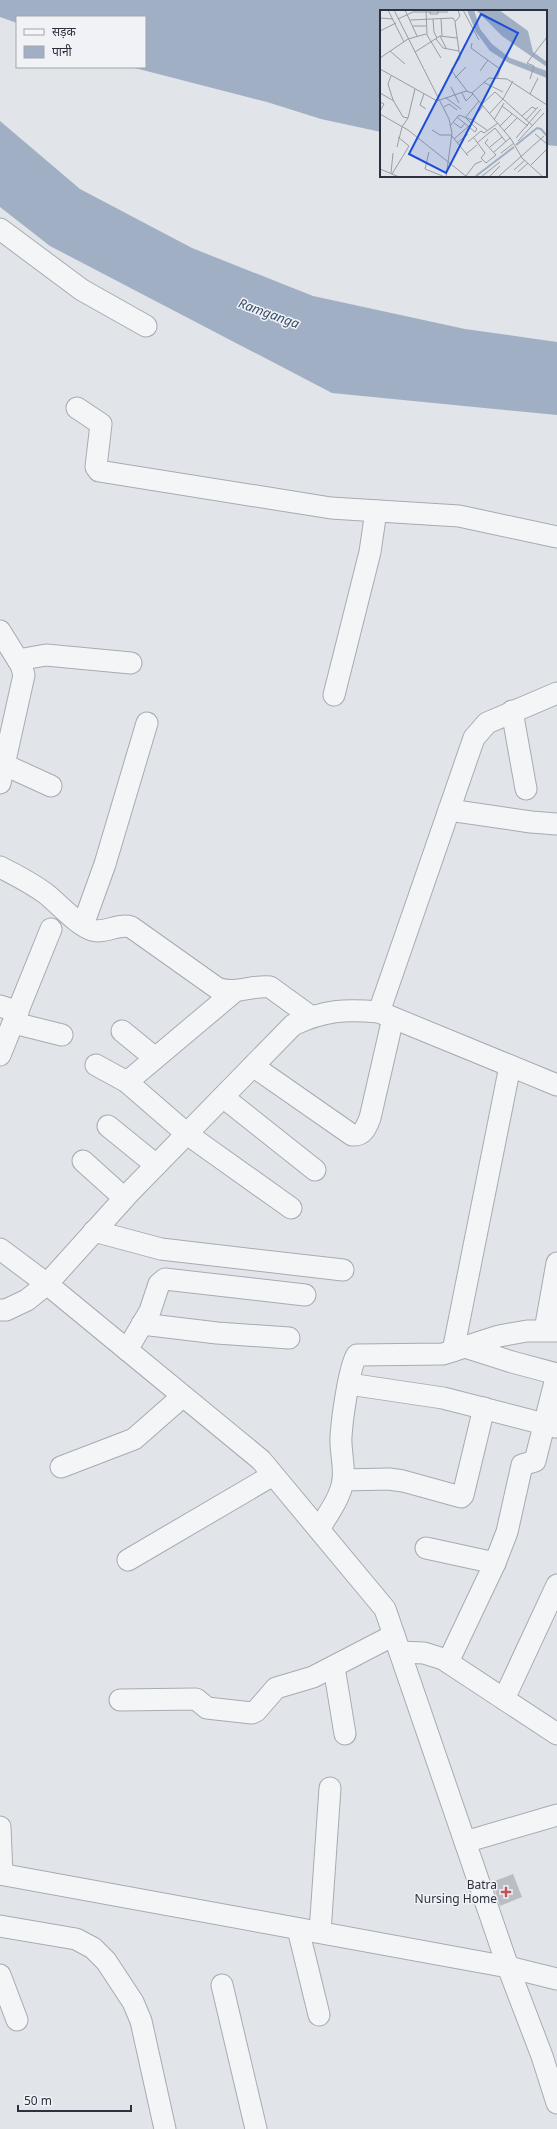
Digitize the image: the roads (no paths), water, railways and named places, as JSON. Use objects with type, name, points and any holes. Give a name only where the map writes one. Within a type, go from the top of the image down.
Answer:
[{"type":"street","points":[[0,229],[82,290],[146,326]]},
{"type":"street","points":[[77,408],[101,424],[96,467],[99,471],[331,508],[459,516],[557,537]]},
{"type":"street","points":[[334,695],[370,552],[376,511]]},
{"type":"street","points":[[0,631],[18,660],[24,675],[3,774],[51,786]]},
{"type":"street","points":[[18,660],[46,655],[131,663]]},
{"type":"street","points":[[253,1066],[352,1135],[358,1135],[364,1132],[370,1118],[386,1015],[449,810],[474,738],[487,723],[557,693]]},
{"type":"street","points":[[512,711],[526,789]]},
{"type":"street","points":[[84,925],[105,864],[147,723]]},
{"type":"street","points":[[449,810],[531,822],[557,824]]},
{"type":"street","points":[[0,867],[27,881],[46,894],[92,930],[123,926],[131,927],[217,988],[234,992],[261,986],[270,987],[310,1016]]},
{"type":"street","points":[[1,1047],[11,1014],[50,929]]},
{"type":"street","points":[[127,1082],[234,992]]},
{"type":"street","points":[[0,1310],[6,1310],[27,1300],[47,1284],[124,1198],[222,1097],[293,1025],[310,1016],[330,1011],[351,1009],[386,1015],[557,1085]]},
{"type":"street","points":[[11,1014],[62,1035]]},
{"type":"street","points":[[122,1031],[155,1058]]},
{"type":"street","points":[[96,1065],[127,1082],[187,1134],[291,1208]]},
{"type":"street","points":[[459,1349],[510,1066]]},
{"type":"street","points":[[222,1097],[315,1170]]},
{"type":"street","points":[[108,1126],[156,1165]]},
{"type":"street","points":[[83,1161],[124,1198]]},
{"type":"street","points":[[94,1231],[161,1249],[343,1270]]},
{"type":"street","points":[[0,1249],[47,1284],[261,1460],[385,1609],[508,1967],[556,2096]]},
{"type":"street","points":[[319,1529],[338,1497],[343,1480],[341,1437],[349,1384],[354,1359],[357,1355],[429,1355],[459,1349],[499,1336],[551,1330],[557,1263]]},
{"type":"street","points":[[126,1350],[150,1311],[159,1284],[165,1279],[305,1296]]},
{"type":"street","points":[[142,1324],[217,1333],[289,1338]]},
{"type":"street","points":[[448,1662],[496,1563],[507,1532],[522,1465],[534,1463],[550,1425],[557,1374],[459,1349]]},
{"type":"street","points":[[349,1384],[442,1398],[550,1425]]},
{"type":"street","points":[[61,1467],[134,1439],[183,1396]]},
{"type":"street","points":[[343,1480],[389,1479],[403,1481],[461,1497],[463,1495],[484,1408]]},
{"type":"street","points":[[128,1560],[273,1474]]},
{"type":"street","points":[[426,1548],[496,1563]]},
{"type":"street","points":[[504,1699],[557,1585]]},
{"type":"street","points":[[120,1700],[196,1699],[207,1708],[252,1713],[256,1711],[276,1688],[313,1677],[334,1667],[397,1644],[448,1662],[557,1734]]},
{"type":"street","points":[[334,1667],[345,1734]]},
{"type":"street","points":[[320,1932],[330,1788]]},
{"type":"street","points":[[465,1842],[557,1815]]},
{"type":"street","points":[[0,1827],[1,1874],[508,1967],[557,1979]]},
{"type":"street","points":[[0,1926],[76,1939],[93,1948],[106,1961],[132,2002],[141,2021],[165,2129]]},
{"type":"street","points":[[298,1928],[319,2015]]},
{"type":"street","points":[[0,1975],[17,2020]]},
{"type":"street","points":[[222,1985],[256,2129]]},
{"type":"water","points":[[0,0],[557,0],[557,146],[547,145],[547,10],[380,10],[380,132],[321,119],[267,102],[135,68],[146,68],[146,16],[16,16],[16,23],[0,17]]},
{"type":"water","name":"Ramganga","points":[[0,121],[80,189],[192,248],[313,296],[465,329],[557,342],[557,415],[332,393],[50,246],[0,207]]},
{"type":"place","name":"Batra Nursing Home","points":[[506,1892]]}]
